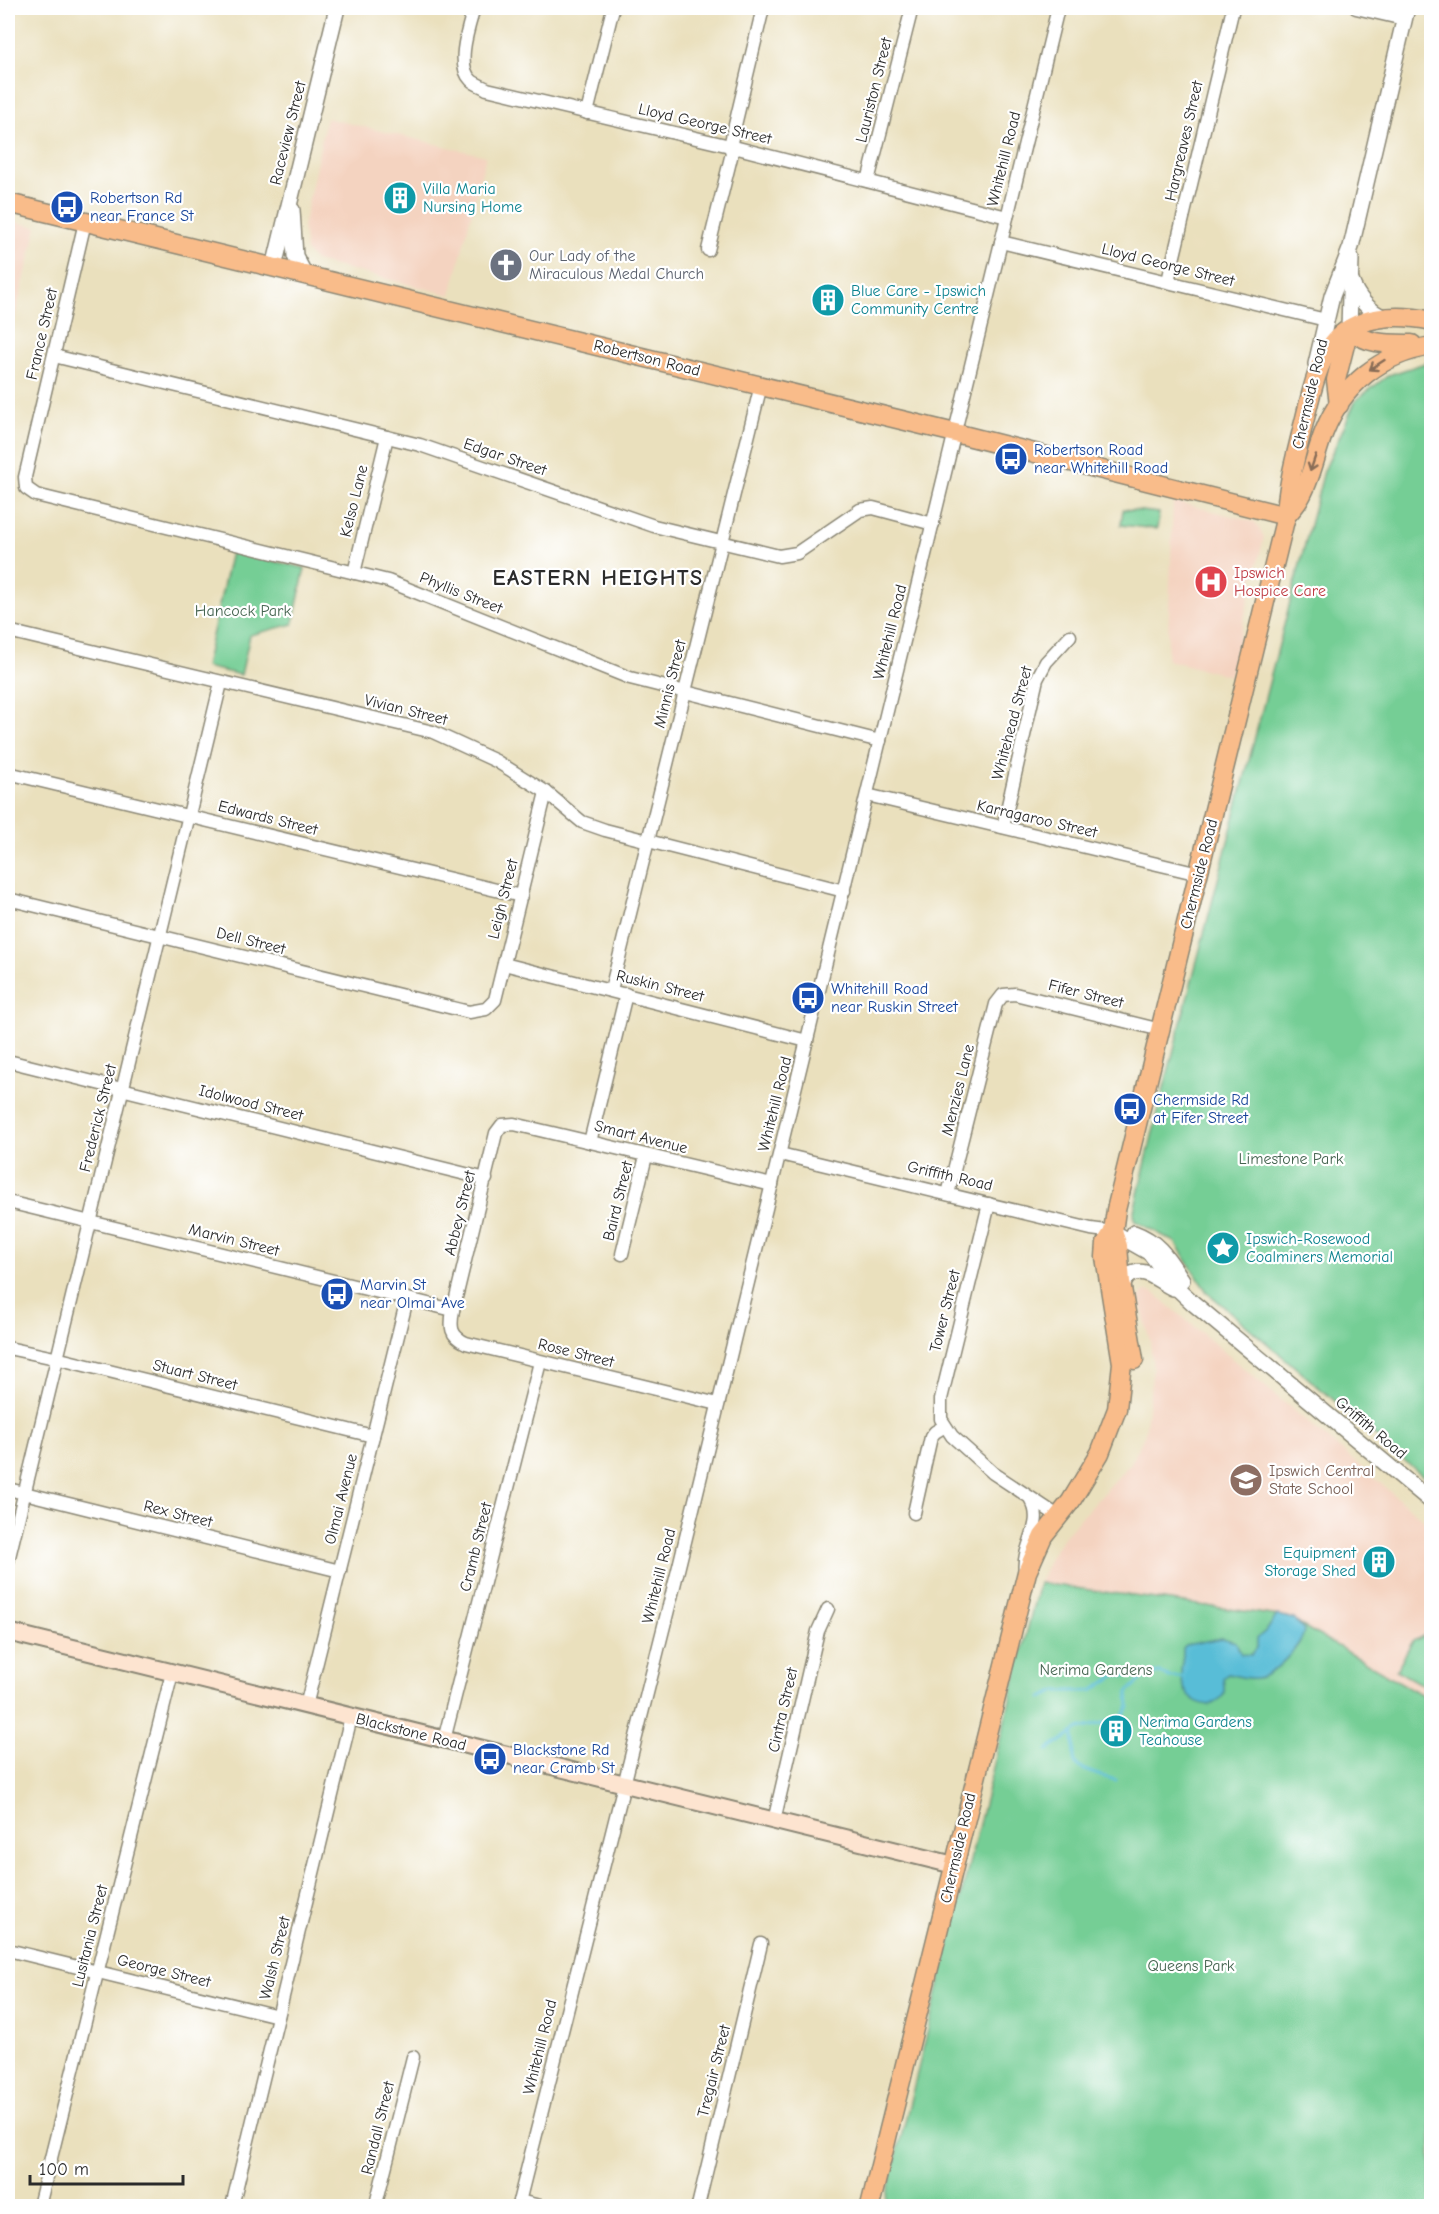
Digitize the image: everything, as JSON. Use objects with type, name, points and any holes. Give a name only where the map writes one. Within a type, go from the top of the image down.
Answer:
[{"type":"main road","name":"Robertson Road","points":[[8,203],[761,385],[1286,516]]},
{"type":"main road","points":[[1311,397],[1326,354],[1338,337],[1349,329],[1368,321],[1401,316],[1431,321]]},
{"type":"main road","points":[[1349,329],[1357,337],[1381,343],[1431,346]]},
{"type":"main road","name":"Chermside Road","points":[[1286,516],[1301,497],[1325,430],[1338,407],[1336,380],[1349,329]]},
{"type":"main road","points":[[1338,407],[1355,384],[1378,364],[1405,351],[1431,346]]},
{"type":"main road","name":"Chermside Road","points":[[1071,1501],[1105,1444],[1115,1420],[1122,1363],[1105,1261],[1106,1244],[1113,1232],[1116,1210],[1286,516],[1287,491],[1311,397]]},
{"type":"main road","name":"Chermside Road","points":[[870,2206],[1026,1576],[1038,1544],[1058,1516],[1108,1460],[1122,1432],[1129,1410],[1133,1389],[1134,1358],[1121,1286],[1118,1246],[1113,1232]]},
{"type":"main road","name":"Blackstone Road","points":[[8,1632],[954,1865]]},
{"type":"street","name":"Raceview Street","points":[[274,267],[337,8]]},
{"type":"street","name":"Lloyd George Street","points":[[474,8],[465,45],[463,65],[470,79],[487,89],[730,146],[1007,217]]},
{"type":"street","points":[[587,113],[613,8]]},
{"type":"street","points":[[708,250],[732,153],[730,146],[764,8]]},
{"type":"street","name":"Lauriston Street","points":[[868,181],[912,8]]},
{"type":"street","name":"Whitehill Road","points":[[519,2204],[780,1154],[1058,8]]},
{"type":"street","name":"Hargreaves Street","points":[[1168,281],[1233,8]]},
{"type":"street","points":[[1356,8],[1406,13]]},
{"type":"street","name":"Chermside Road","points":[[1349,329],[1346,275],[1351,247],[1406,13]]},
{"type":"street","points":[[290,198],[295,256],[305,275]]},
{"type":"street","name":"France Street","points":[[26,488],[25,477],[85,222]]},
{"type":"street","name":"Lloyd George Street","points":[[1001,242],[1326,320]]},
{"type":"street","points":[[1346,275],[1357,294],[1370,309],[1376,315],[1385,318]]},
{"type":"street","name":"Chermside Road","points":[[1311,397],[1326,320],[1346,275]]},
{"type":"street","name":"Edgar Street","points":[[54,356],[420,445],[654,526],[779,556],[797,554],[860,510],[873,508],[933,524]]},
{"type":"street","name":"Minnis Street","points":[[612,990],[761,385]]},
{"type":"street","name":"Kelso Lane","points":[[354,573],[387,437]]},
{"type":"street","name":"Phyllis Street","points":[[26,488],[36,495],[388,581],[630,678],[880,741]]},
{"type":"street","name":"Vivian Street","points":[[8,631],[433,732],[496,761],[546,792],[582,822],[605,830],[844,891]]},
{"type":"street","name":"Whitehead Street","points":[[1003,827],[1037,679],[1046,662],[1070,636]]},
{"type":"street","name":"Frederick Street","points":[[8,1561],[221,683]]},
{"type":"street","name":"Edwards Street","points":[[8,773],[521,896]]},
{"type":"street","name":"Leigh Street","points":[[486,1009],[495,1000],[546,792]]},
{"type":"street","name":"Karragaroo Street","points":[[867,795],[1199,874]]},
{"type":"street","name":"Dell Street","points":[[8,899],[469,1012],[486,1009]]},
{"type":"street","name":"Ruskin Street","points":[[504,964],[807,1041]]},
{"type":"street","points":[[590,1142],[626,994]]},
{"type":"street","name":"Fifer Street","points":[[1003,995],[1015,994],[1161,1030]]},
{"type":"street","name":"Menzies Lane","points":[[948,1194],[996,1004],[1003,995]]},
{"type":"street","name":"Idolwood Street","points":[[8,1060],[486,1179]]},
{"type":"street","name":"Smart Avenue","points":[[502,1125],[514,1124],[772,1185]]},
{"type":"street","name":"Abbey Street","points":[[453,1310],[496,1134],[502,1125]]},
{"type":"street","name":"Griffith Road","points":[[780,1154],[1091,1229],[1134,1233],[1158,1247],[1170,1260],[1204,1312]]},
{"type":"street","name":"Baird Street","points":[[622,1254],[646,1156]]},
{"type":"street","name":"Marvin Street","points":[[8,1202],[453,1310]]},
{"type":"street","name":"Tower Street","points":[[945,1426],[940,1414],[940,1402],[989,1204]]},
{"type":"street","name":"Griffith Road","points":[[1113,1232],[1149,1253],[1181,1292],[1431,1502]]},
{"type":"street","points":[[1121,1286],[1123,1281],[1134,1272],[1142,1272],[1151,1274],[1181,1292]]},
{"type":"street","name":"Olmai Avenue","points":[[306,1706],[407,1299]]},
{"type":"street","name":"Rose Street","points":[[453,1310],[450,1326],[454,1336],[460,1340],[540,1362],[718,1404]]},
{"type":"street","name":"Stuart Street","points":[[8,1348],[373,1436]]},
{"type":"street","name":"Cramb Street","points":[[444,1740],[540,1362]]},
{"type":"street","points":[[914,1513],[932,1437],[934,1432],[945,1426],[981,1464],[1058,1516]]},
{"type":"street","name":"Rex Street","points":[[8,1490],[340,1571]]},
{"type":"street","points":[[1026,1576],[1024,1555],[1037,1518],[1035,1507],[1029,1498]]},
{"type":"street","name":"Cintra Street","points":[[774,1821],[818,1631],[828,1609]]},
{"type":"street","name":"Lusitania Street","points":[[39,2206],[172,1673]]},
{"type":"street","name":"Walsh Street","points":[[232,2206],[351,1717]]},
{"type":"street","name":"Tregair Street","points":[[698,2206],[761,1944]]},
{"type":"street","name":"George Street","points":[[8,1950],[278,2016]]},
{"type":"street","name":"Randall Street","points":[[377,2206],[413,2057]]},
{"type":"street","points":[[519,2204],[540,2206]]},
{"type":"shaded area","points":[[326,118],[486,156],[451,295],[315,261],[306,251],[303,227]]},
{"type":"shaded area","points":[[8,220],[37,227],[11,334],[8,333]]},
{"type":"shaded area","name":"Ipswich Hospice Care","points":[[1173,501],[1255,522],[1264,537],[1230,676],[1167,660]]},
{"type":"shaded area","name":"Ipswich Central State School","points":[[1144,1291],[1153,1292],[1431,1526],[1431,1700],[1287,1617],[1039,1583],[1052,1554],[1064,1536],[1131,1463],[1145,1434],[1153,1368],[1150,1342],[1139,1298]]},
{"type":"green space","name":"Limestone Park","points":[[1432,361],[1431,1483],[1207,1292],[1175,1242],[1135,1221],[1133,1215],[1324,471],[1356,400],[1389,375]]},
{"type":"green space","points":[[1123,509],[1159,513],[1157,529],[1121,525]]},
{"type":"green space","name":"Hancock Park","points":[[231,552],[305,568],[293,624],[250,635],[241,675],[205,667]]},
{"type":"green space","name":"Queens Park","points":[[1039,1583],[1287,1617],[1431,1700],[1431,2206],[884,2206]]},
{"type":"green space","points":[[1431,1632],[1431,1690],[1396,1670],[1413,1641]]},
{"type":"water","points":[[1277,1615],[1294,1619],[1304,1630],[1298,1644],[1278,1667],[1256,1678],[1228,1674],[1223,1678],[1223,1695],[1209,1705],[1197,1702],[1188,1695],[1181,1679],[1183,1648],[1186,1645],[1221,1638],[1236,1642],[1241,1654],[1251,1655],[1257,1648],[1257,1638],[1267,1630]]},
{"type":"waterway","points":[[1042,1698],[1057,1691],[1092,1691],[1118,1674],[1135,1676],[1160,1673],[1170,1677],[1182,1677]]},
{"type":"waterway","points":[[1048,1750],[1079,1729],[1121,1719],[1129,1707],[1128,1692],[1144,1677]]},
{"type":"waterway","points":[[1072,1733],[1074,1760],[1077,1766],[1116,1780]]},
{"type":"place","name":"Villa Maria Nursing Home","points":[[400,198]]},
{"type":"place","name":"Robertson Rd near France St","points":[[67,207]]},
{"type":"place","name":"Our Lady of the Miraculous Medal Church","points":[[506,265]]},
{"type":"place","name":"Blue Care - Ipswich Community Centre","points":[[828,300]]},
{"type":"place","name":"Robertson Road near Whitehill Road","points":[[1011,459]]},
{"type":"place","name":"Ipswich Hospice Care","points":[[1211,582]]},
{"type":"place","name":"Whitehill Road near Ruskin Street","points":[[808,998]]},
{"type":"place","name":"Chermside Rd at Fifer Street","points":[[1130,1109]]},
{"type":"place","name":"Ipswich-Rosewood Coalminers Memorial","points":[[1223,1248]]},
{"type":"place","name":"Marvin St near Olmai Ave","points":[[337,1294]]},
{"type":"place","name":"Ipswich Central State School","points":[[1246,1480]]},
{"type":"place","name":"Equipment Storage Shed","points":[[1379,1562]]},
{"type":"place","name":"Nerima Gardens Teahouse","points":[[1116,1731]]},
{"type":"place","name":"Blackstone Rd near Cramb St","points":[[490,1759]]},
{"type":"district","name":"EASTERN HEIGHTS","points":[[598,578]]},
{"type":"park label","name":"Nerima Gardens","points":[[1096,1670]]}]
